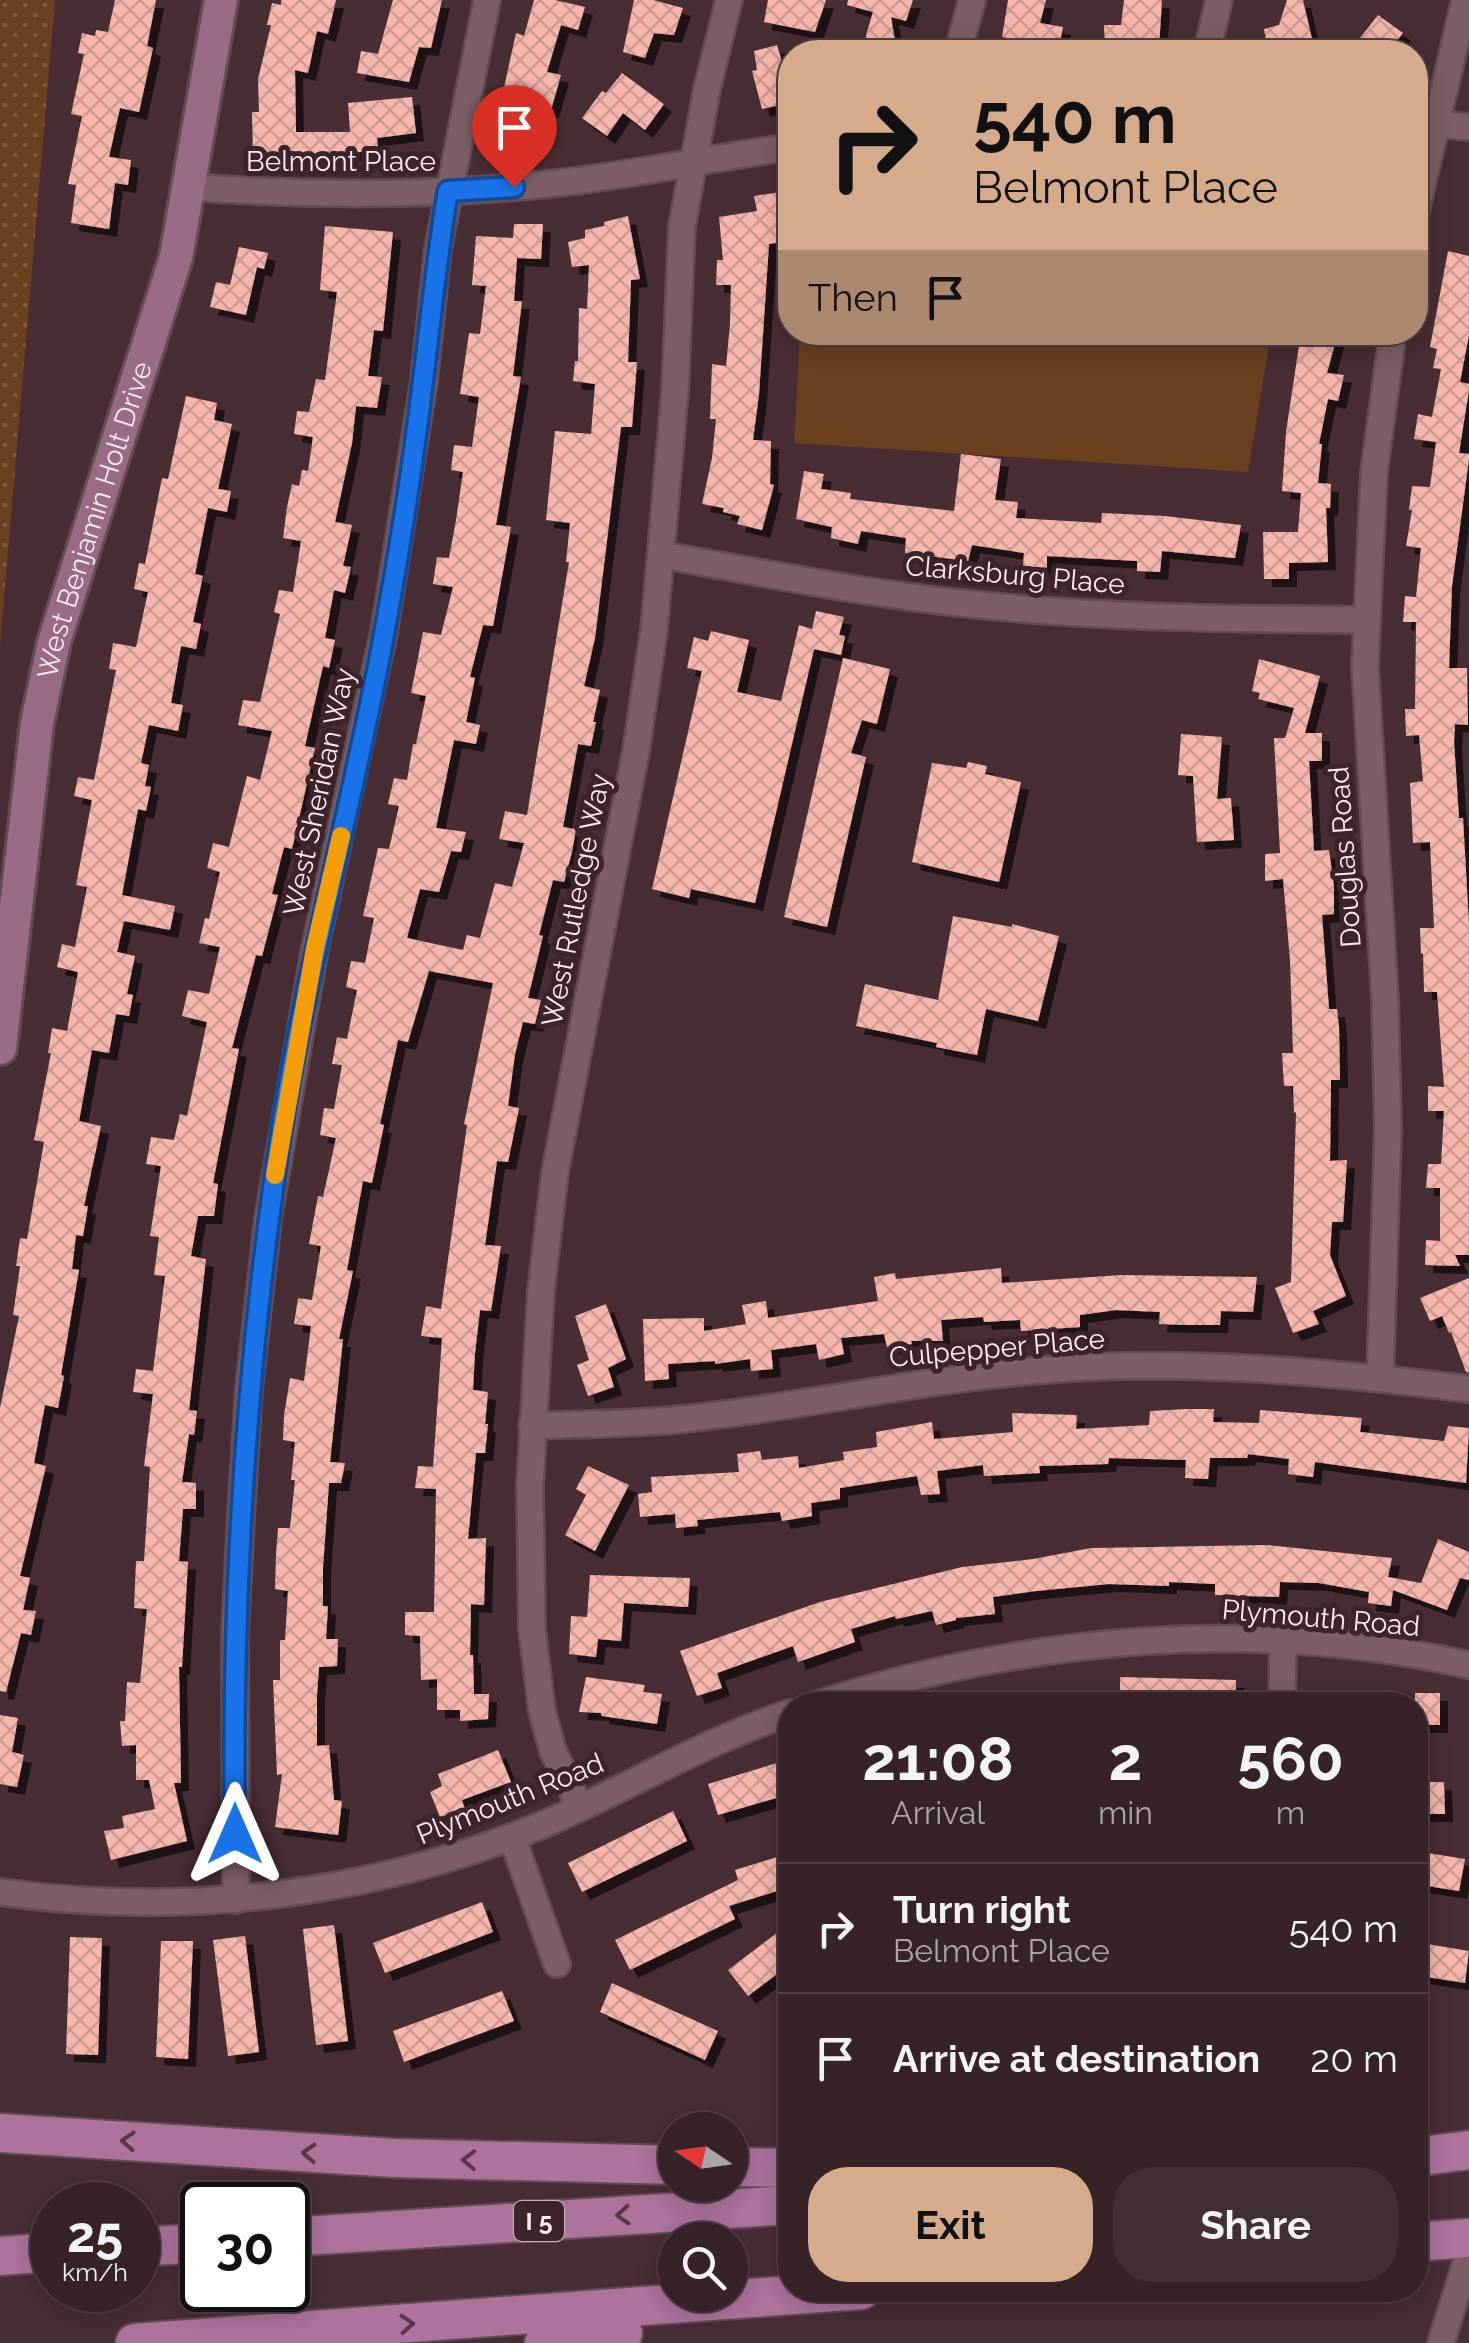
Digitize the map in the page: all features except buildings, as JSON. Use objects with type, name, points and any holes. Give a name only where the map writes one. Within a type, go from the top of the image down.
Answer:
[{"type":"highway","points":[[0,2133],[394,2158],[658,2165]]},
{"type":"highway","points":[[1428,2155],[1469,2150]]},
{"type":"highway","points":[[748,2167],[778,2168]]},
{"type":"highway","name":"I 5","points":[[310,2236],[778,2206]]},
{"type":"highway","points":[[1428,2241],[1469,2238]]},
{"type":"highway","points":[[0,2256],[30,2254]]},
{"type":"highway","points":[[748,2300],[778,2297]]},
{"type":"highway","points":[[136,2343],[658,2307]]},
{"type":"highway","points":[[544,2343],[624,2333],[679,2312]]},
{"type":"main road","name":"West Benjamin Holt Drive","points":[[0,1048],[37,723],[54,642],[176,257],[222,0]]},
{"type":"street","name":"West Sheridan Way","points":[[236,1900],[235,1651],[240,1516],[249,1388],[268,1219],[315,948],[384,632],[408,494],[438,249],[487,0]]},
{"type":"street","name":"West Rutledge Way","points":[[580,1807],[553,1751],[537,1682],[530,1580],[532,1426],[541,1291],[556,1172],[636,751],[662,555],[675,392],[682,226],[692,163],[729,0]]},
{"type":"street","points":[[961,40],[972,0]]},
{"type":"street","points":[[1210,40],[1219,0]]},
{"type":"street","points":[[1428,114],[1464,0]]},
{"type":"street","points":[[1428,123],[1469,127]]},
{"type":"street","name":"Belmont Place","points":[[190,187],[323,194],[448,191],[548,184],[778,149]]},
{"type":"street","name":"Douglas Road","points":[[1380,1378],[1388,1130],[1366,718],[1366,620],[1374,472],[1391,345]]},
{"type":"street","name":"Clarksburg Place","points":[[662,555],[846,588],[1001,607],[1218,619],[1366,620]]},
{"type":"street","name":"Culpepper Place","points":[[532,1426],[681,1419],[1030,1370],[1162,1365],[1322,1372],[1469,1390]]},
{"type":"street","name":"Plymouth Road","points":[[872,1692],[971,1662],[1082,1644],[1181,1638],[1284,1641],[1382,1650],[1469,1666]]},
{"type":"street","points":[[1282,1692],[1284,1641]]},
{"type":"street","name":"Plymouth Road","points":[[0,1892],[64,1901],[140,1904],[236,1900],[310,1892],[411,1870],[512,1837],[723,1739],[778,1718]]},
{"type":"street","points":[[512,1837],[557,1964]]},
{"type":"street","points":[[1441,2343],[1469,2253]]},
{"type":"shaded area","points":[[0,0],[55,0],[0,645]]},
{"type":"shaded area","points":[[799,345],[1269,345],[1248,472],[794,443]]},
{"type":"slow traffic","points":[[275,1175],[315,948],[341,836]]},
{"type":"route","points":[[235,1834],[236,1632],[249,1388],[268,1219],[287,1098],[315,948],[384,632],[405,513],[448,191],[514,187]]}]
